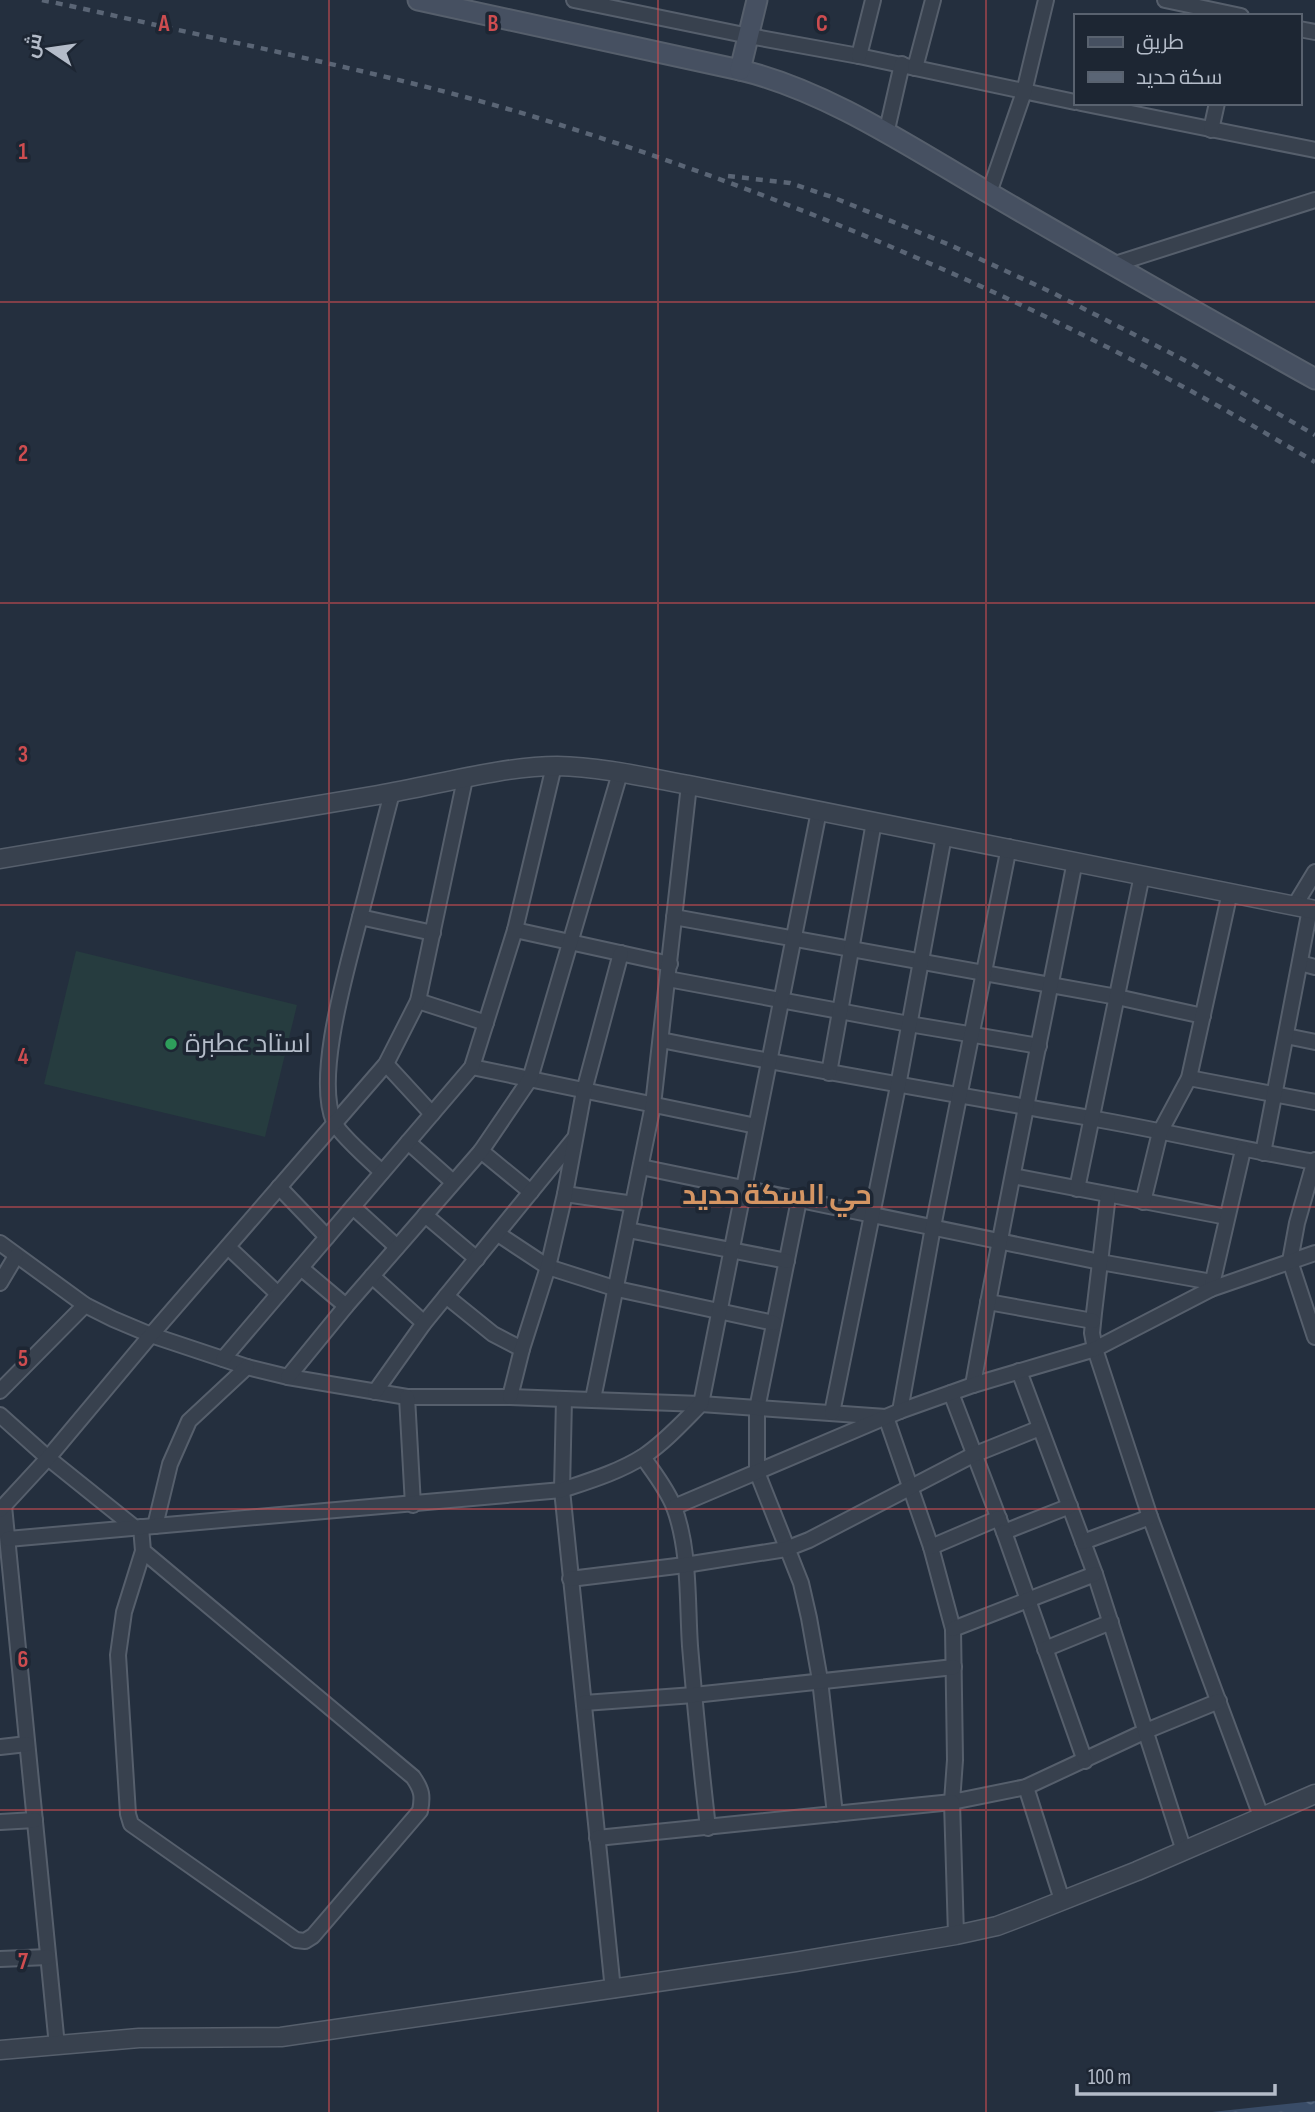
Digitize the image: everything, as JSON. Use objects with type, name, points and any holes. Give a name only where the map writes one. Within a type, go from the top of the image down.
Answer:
[{"type":"main road","points":[[418,0],[740,70],[796,87],[887,134],[1315,379]]},
{"type":"main road","points":[[740,70],[757,0]]},
{"type":"street","points":[[574,0],[909,66],[1074,102]]},
{"type":"street","points":[[859,56],[873,0]]},
{"type":"street","points":[[887,134],[933,0]]},
{"type":"street","points":[[989,193],[1024,92],[1046,0]]},
{"type":"street","points":[[1165,0],[1238,12]]},
{"type":"street","points":[[1091,105],[1315,150]]},
{"type":"street","points":[[1211,130],[1217,105]]},
{"type":"street","points":[[1112,265],[1315,200]]},
{"type":"street","points":[[223,1359],[472,1067],[515,930],[554,766]]},
{"type":"street","points":[[0,859],[513,770],[554,766],[620,773],[689,785],[1307,908]]},
{"type":"street","points":[[288,1377],[481,1151],[530,1079],[620,773]]},
{"type":"street","points":[[57,2046],[8,1539],[2,1508],[386,1064],[418,1001],[465,779]]},
{"type":"street","points":[[593,1399],[653,1105],[689,785]]},
{"type":"street","points":[[382,1172],[334,1124],[328,1079],[340,995],[392,793]]},
{"type":"street","points":[[8,1539],[562,1490],[601,1477],[643,1457],[676,1430],[701,1404],[819,811]]},
{"type":"street","points":[[829,1073],[874,822]]},
{"type":"street","points":[[832,1413],[898,1086],[944,836]]},
{"type":"street","points":[[900,1411],[933,1227],[1009,847]]},
{"type":"street","points":[[973,1385],[1075,861]]},
{"type":"street","points":[[1263,1153],[1315,872]]},
{"type":"street","points":[[1077,1189],[1142,875]]},
{"type":"street","points":[[1143,1202],[1160,1132],[1189,1077],[1230,892]]},
{"type":"street","points":[[360,917],[433,933]]},
{"type":"street","points":[[674,917],[984,972],[1203,1016]]},
{"type":"street","points":[[515,930],[670,964]]},
{"type":"street","points":[[510,1397],[548,1267],[584,1091],[621,953]]},
{"type":"street","points":[[1300,963],[1315,967]]},
{"type":"street","points":[[668,979],[1039,1046]]},
{"type":"street","points":[[418,1001],[486,1023]]},
{"type":"street","points":[[1286,1036],[1315,1042]]},
{"type":"street","points":[[661,1040],[898,1086],[1091,1118],[1243,1150],[1315,1161],[1297,1223],[1290,1261],[1315,1337]]},
{"type":"street","points":[[386,1064],[432,1114]]},
{"type":"street","points":[[472,1067],[756,1126]]},
{"type":"street","points":[[1189,1077],[1315,1102]]},
{"type":"street","points":[[375,1392],[424,1323],[575,1138]]},
{"type":"street","points":[[408,1142],[453,1182]]},
{"type":"street","points":[[1211,1285],[1243,1150]]},
{"type":"street","points":[[481,1151],[531,1192]]},
{"type":"street","points":[[641,1167],[1211,1285]]},
{"type":"street","points":[[1013,1176],[1227,1217]]},
{"type":"street","points":[[279,1187],[327,1237]]},
{"type":"street","points":[[565,1194],[634,1204]]},
{"type":"street","points":[[1108,1195],[1093,1321],[1095,1349],[1150,1517],[1261,1816]]},
{"type":"street","points":[[799,1200],[757,1409],[757,1472],[801,1583],[809,1618],[820,1680],[835,1814]]},
{"type":"street","points":[[353,1207],[397,1247]]},
{"type":"street","points":[[425,1215],[477,1259]]},
{"type":"street","points":[[628,1230],[787,1261]]},
{"type":"street","points":[[498,1234],[548,1267],[617,1289],[774,1323]]},
{"type":"street","points":[[0,1242],[85,1304],[151,1335],[247,1367],[288,1377],[407,1397],[593,1399],[886,1417]]},
{"type":"street","points":[[228,1247],[278,1294]]},
{"type":"street","points":[[674,1507],[900,1411],[973,1385],[1095,1349],[1211,1285],[1315,1253]]},
{"type":"street","points":[[0,1283],[16,1256]]},
{"type":"street","points":[[301,1268],[346,1306]]},
{"type":"street","points":[[372,1276],[424,1323]]},
{"type":"street","points":[[446,1296],[493,1334],[522,1349]]},
{"type":"street","points":[[988,1302],[1093,1321]]},
{"type":"street","points":[[0,1391],[85,1304]]},
{"type":"street","points":[[143,1551],[413,1777],[421,1788],[423,1797],[420,1811],[313,1936],[305,1941],[296,1940],[131,1824],[128,1814],[118,1655],[124,1612],[143,1551],[143,1527],[189,1421],[247,1367]]},
{"type":"street","points":[[1019,1371],[1095,1574],[1184,1851]]},
{"type":"street","points":[[951,1393],[999,1518],[1085,1760]]},
{"type":"street","points":[[407,1397],[413,1505]]},
{"type":"street","points":[[564,1399],[562,1490],[613,1990]]},
{"type":"street","points":[[886,1417],[931,1547],[953,1629],[955,1760],[952,1802],[956,1935]]},
{"type":"street","points":[[1,1418],[48,1458],[143,1527]]},
{"type":"street","points":[[570,1579],[786,1549],[809,1540],[973,1455],[1040,1428]]},
{"type":"street","points":[[643,1457],[674,1507],[681,1536],[708,1828]]},
{"type":"street","points":[[1004,1532],[1070,1506]]},
{"type":"street","points":[[1083,1542],[1150,1517]]},
{"type":"street","points":[[931,1547],[999,1518]]},
{"type":"street","points":[[953,1629],[1095,1574]]},
{"type":"street","points":[[1045,1649],[1111,1622]]},
{"type":"street","points":[[584,1703],[694,1695],[954,1667]]},
{"type":"street","points":[[597,1838],[952,1802],[1026,1787],[1146,1731],[1219,1701]]},
{"type":"street","points":[[0,1747],[27,1744]]},
{"type":"street","points":[[1026,1787],[1062,1900]]},
{"type":"street","points":[[0,2050],[139,2038],[281,2037],[613,1990],[956,1935],[997,1926],[1184,1851],[1315,1794]]},
{"type":"street","points":[[0,1822],[35,1820]]},
{"type":"street","points":[[0,1959],[48,1957]]},
{"type":"green space","points":[[76,951],[297,1005],[265,1137],[44,1084]]},
{"type":"water","points":[[1315,2101],[1315,2112],[1212,2112]]},
{"type":"railway","points":[[42,0],[466,97],[706,174],[875,240],[1041,314],[1202,397],[1315,462]]},
{"type":"railway","points":[[728,176],[790,183],[832,197],[950,245],[1051,292],[1192,364],[1315,435]]},
{"type":"place","name":"استاد عطبرة","points":[[171,1044]]},
{"type":"district","name":"حي السكة حديد","points":[[777,1195]]}]
